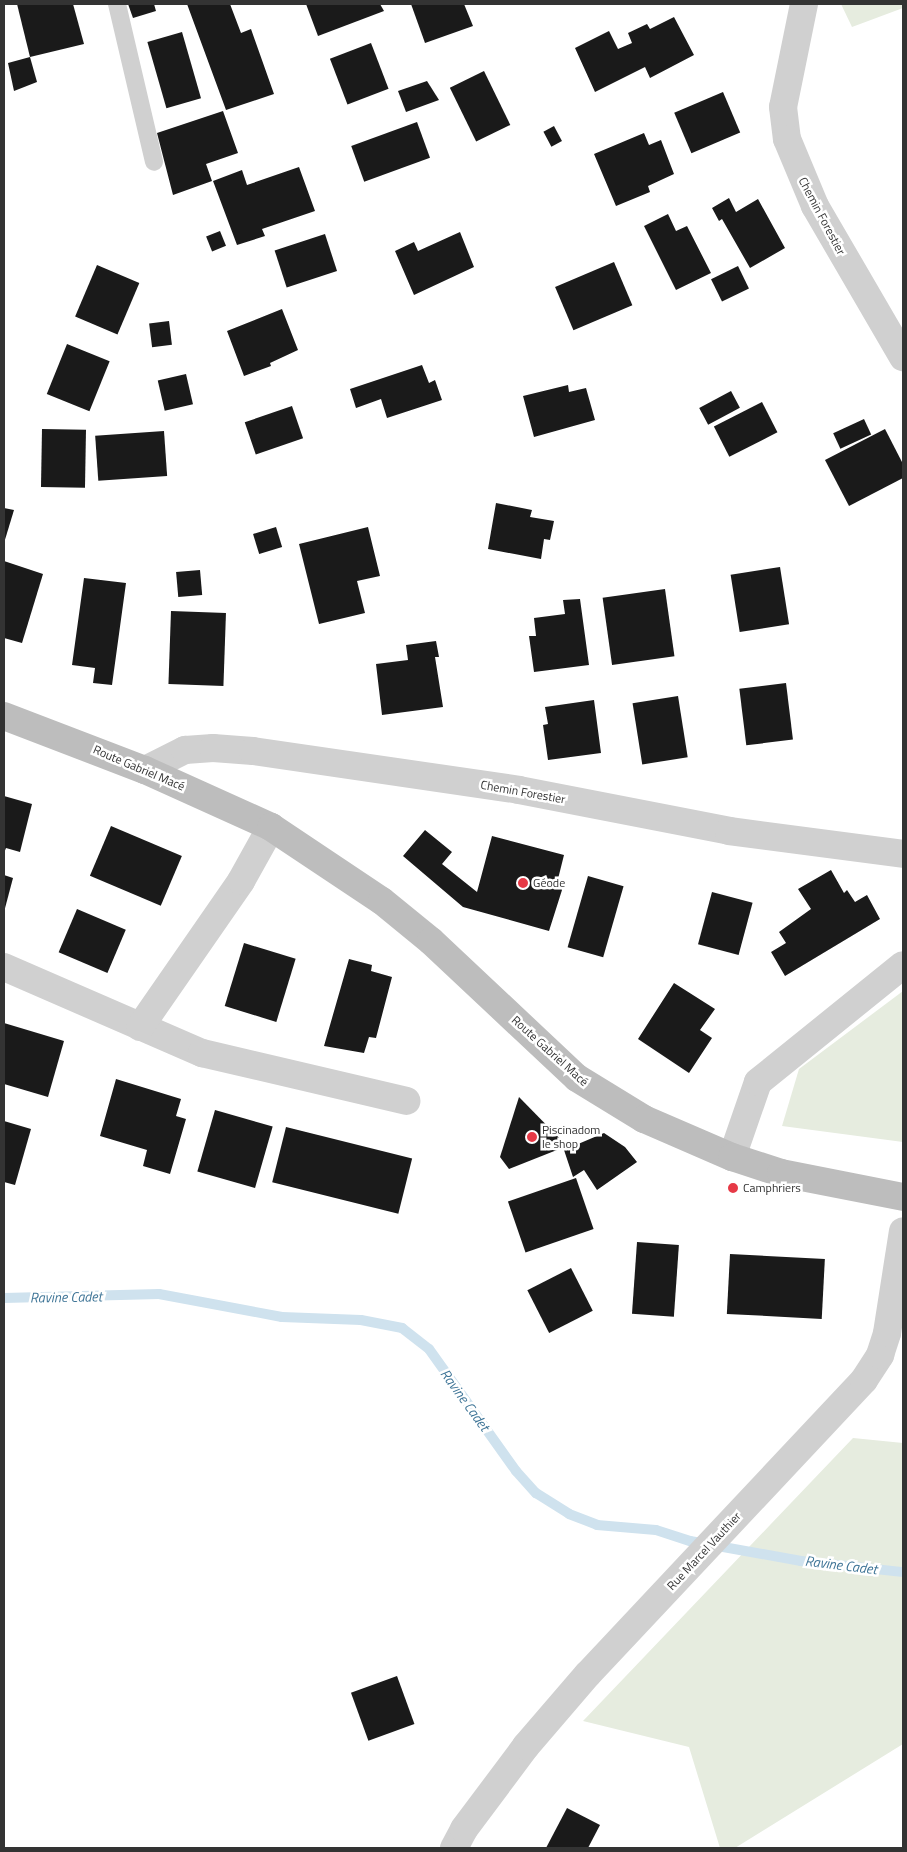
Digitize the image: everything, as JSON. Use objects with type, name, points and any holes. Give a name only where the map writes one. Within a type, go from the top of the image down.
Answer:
[{"type":"main road","name":"Route Gabriel Macé","points":[[4,716],[145,770],[271,827],[333,866],[431,941],[577,1078],[644,1119],[732,1157],[781,1173],[903,1198]]},
{"type":"street","name":"Chemin Forestier","points":[[804,4],[783,107],[787,139],[815,206],[903,357]]},
{"type":"street","name":"Chemin Forestier","points":[[145,770],[185,750],[213,748],[253,751],[519,790],[729,830],[903,854]]},
{"type":"street","points":[[140,1027],[241,881],[271,827]]},
{"type":"street","points":[[732,1157],[758,1082],[903,964]]},
{"type":"street","points":[[4,967],[202,1053],[406,1102]]},
{"type":"street","name":"Rue Marcel Vauthier","points":[[454,1848],[464,1828],[526,1746],[588,1674],[850,1396],[880,1355],[887,1333],[903,1231]]},
{"type":"lane","points":[[117,4],[154,162]]},
{"type":"shaded area","points":[[841,4],[903,4],[903,8],[852,27]]},
{"type":"shaded area","points":[[903,991],[903,1142],[782,1126],[799,1069]]},
{"type":"shaded area","points":[[853,1438],[903,1443],[903,1744],[735,1848],[720,1848],[689,1747],[583,1721]]},
{"type":"building","points":[[17,4],[73,4],[84,44],[30,57]]},
{"type":"building","points":[[128,4],[154,4],[156,11],[133,18]]},
{"type":"building","points":[[187,4],[230,4],[241,33],[251,29],[274,94],[226,110]]},
{"type":"building","points":[[306,4],[380,4],[384,11],[318,36]]},
{"type":"building","points":[[411,4],[464,4],[473,26],[425,43]]},
{"type":"building","points":[[674,17],[694,55],[650,78],[645,67],[595,92],[575,48],[609,31],[618,49],[632,43],[628,33],[647,24],[650,29]]},
{"type":"building","points":[[182,32],[201,98],[166,108],[147,42]]},
{"type":"building","points":[[371,43],[389,89],[347,105],[330,59]]},
{"type":"building","points":[[30,57],[37,82],[14,91],[8,63]]},
{"type":"building","points":[[484,71],[510,125],[476,142],[450,88]]},
{"type":"building","points":[[427,81],[439,100],[406,112],[398,91]]},
{"type":"building","points":[[723,92],[740,133],[691,153],[674,113]]},
{"type":"building","points":[[223,111],[238,153],[206,164],[212,181],[173,195],[157,133]]},
{"type":"building","points":[[417,122],[430,158],[364,182],[351,146]]},
{"type":"building","points":[[554,126],[562,141],[551,147],[543,132]]},
{"type":"building","points":[[644,133],[649,145],[661,140],[674,174],[648,186],[650,192],[616,206],[594,154]]},
{"type":"building","points":[[299,167],[315,211],[262,229],[265,236],[237,245],[213,181],[242,170],[247,185]]},
{"type":"building","points":[[729,198],[736,212],[758,199],[785,248],[750,268],[722,219],[719,221],[712,208]]},
{"type":"building","points":[[668,214],[676,231],[687,226],[711,273],[676,290],[644,226]]},
{"type":"building","points":[[220,231],[226,246],[212,251],[206,237]]},
{"type":"building","points":[[460,232],[474,267],[414,295],[395,251],[414,242],[418,251]]},
{"type":"building","points":[[325,234],[337,271],[287,287],[275,250]]},
{"type":"building","points":[[614,262],[632,305],[573,330],[555,287]]},
{"type":"building","points":[[97,265],[139,283],[117,335],[75,317]]},
{"type":"building","points":[[738,266],[749,288],[722,302],[711,279]]},
{"type":"building","points":[[282,309],[298,350],[270,363],[271,366],[244,376],[227,331]]},
{"type":"building","points":[[169,321],[172,345],[152,347],[149,323]]},
{"type":"building","points":[[67,344],[110,361],[89,411],[47,394]]},
{"type":"building","points":[[422,365],[429,383],[435,380],[442,400],[387,418],[381,399],[356,408],[350,389]]},
{"type":"building","points":[[186,374],[193,404],[165,411],[158,381]]},
{"type":"building","points":[[568,385],[569,392],[586,388],[595,420],[534,437],[523,396]]},
{"type":"building","points":[[731,391],[740,408],[708,425],[699,408]]},
{"type":"building","points":[[762,402],[777,432],[729,457],[714,427]]},
{"type":"building","points":[[292,406],[303,438],[256,454],[245,422]]},
{"type":"building","points":[[864,419],[871,434],[840,449],[833,433]]},
{"type":"building","points":[[42,429],[86,430],[85,488],[41,487]]},
{"type":"building","points":[[885,429],[903,464],[903,478],[849,506],[825,460]]},
{"type":"building","points":[[164,431],[167,476],[98,481],[95,436]]},
{"type":"building","points":[[496,503],[532,510],[530,517],[554,521],[550,540],[544,539],[541,559],[488,549]]},
{"type":"building","points":[[4,508],[14,510],[4,543]]},
{"type":"building","points":[[276,527],[282,547],[259,554],[253,534]]},
{"type":"building","points":[[368,527],[380,576],[357,581],[365,613],[319,624],[299,544]]},
{"type":"building","points":[[4,561],[43,574],[22,643],[4,638]]},
{"type":"building","points":[[780,567],[789,624],[740,632],[731,575]]},
{"type":"building","points":[[200,570],[202,595],[178,597],[176,572]]},
{"type":"building","points":[[84,578],[126,583],[112,685],[93,683],[95,668],[72,665]]},
{"type":"building","points":[[665,589],[674,656],[612,665],[603,598]]},
{"type":"building","points":[[580,599],[589,665],[534,672],[529,636],[536,636],[534,618],[565,614],[563,600]]},
{"type":"building","points":[[171,611],[226,613],[223,686],[168,684]]},
{"type":"building","points":[[436,641],[439,657],[435,657],[443,707],[382,715],[376,664],[408,660],[406,645]]},
{"type":"building","points":[[786,683],[793,740],[746,745],[739,689]]},
{"type":"building","points":[[678,696],[688,757],[642,764],[633,703]]},
{"type":"building","points":[[594,700],[601,753],[548,760],[543,725],[548,724],[545,707]]},
{"type":"building","points":[[4,796],[32,804],[20,852],[6,848],[4,853]]},
{"type":"building","points":[[111,826],[182,856],[161,906],[90,876]]},
{"type":"building","points":[[425,830],[452,852],[442,864],[477,892],[492,836],[564,855],[557,883],[562,890],[549,931],[463,907],[403,856]]},
{"type":"building","points":[[831,870],[844,893],[847,890],[855,902],[867,895],[880,919],[785,976],[771,952],[786,943],[779,932],[811,909],[798,889]]},
{"type":"building","points":[[4,875],[13,878],[4,912]]},
{"type":"building","points":[[588,876],[624,886],[603,957],[568,947]]},
{"type":"building","points":[[712,892],[753,903],[739,955],[698,944]]},
{"type":"building","points":[[77,909],[126,930],[107,973],[59,952]]},
{"type":"building","points":[[244,943],[296,959],[276,1022],[225,1006]]},
{"type":"building","points":[[349,959],[372,965],[371,971],[392,977],[376,1038],[369,1037],[364,1053],[324,1046]]},
{"type":"building","points":[[674,983],[715,1009],[700,1030],[712,1038],[689,1073],[638,1039]]},
{"type":"building","points":[[4,1023],[64,1041],[48,1097],[4,1084]]},
{"type":"building","points":[[116,1079],[181,1099],[176,1116],[186,1119],[170,1174],[143,1166],[147,1150],[100,1136]]},
{"type":"building","points":[[519,1097],[567,1146],[509,1169],[500,1157]]},
{"type":"building","points":[[215,1110],[273,1127],[255,1188],[197,1172]]},
{"type":"building","points":[[4,1121],[31,1129],[15,1185],[4,1182]]},
{"type":"building","points":[[286,1127],[412,1158],[398,1214],[272,1182]]},
{"type":"building","points":[[604,1133],[625,1147],[637,1162],[597,1190],[584,1170],[573,1177],[564,1150]]},
{"type":"building","points":[[576,1178],[594,1229],[526,1252],[508,1201]]},
{"type":"building","points":[[637,1242],[679,1245],[674,1317],[632,1314]]},
{"type":"building","points":[[730,1254],[825,1259],[822,1319],[727,1314]]},
{"type":"building","points":[[571,1268],[593,1311],[549,1333],[527,1290]]},
{"type":"building","points":[[397,1676],[414,1724],[368,1741],[351,1693]]},
{"type":"building","points":[[567,1808],[600,1825],[588,1848],[546,1848]]},
{"type":"waterway","name":"Ravine Cadet","points":[[4,1298],[159,1294],[282,1317],[361,1320],[402,1328],[429,1349],[516,1471],[536,1493],[569,1514],[597,1525],[656,1530],[690,1541],[801,1561],[903,1572]]},
{"type":"place","name":"Géode","points":[[523,883]]},
{"type":"place","name":"Piscinadom le shop","points":[[532,1137]]},
{"type":"place","name":"Camphriers","points":[[733,1188]]}]
